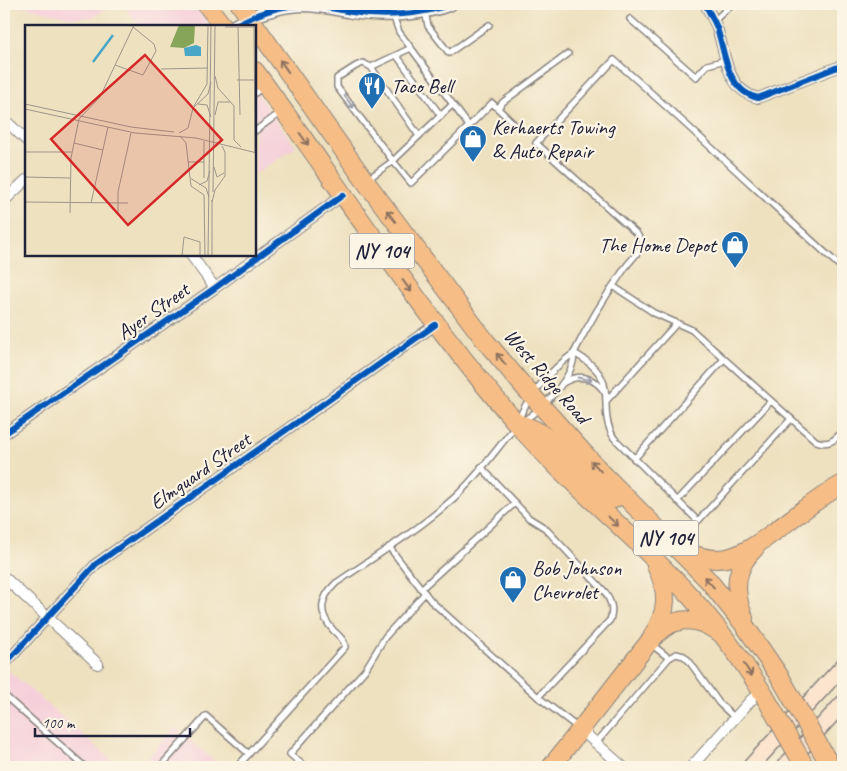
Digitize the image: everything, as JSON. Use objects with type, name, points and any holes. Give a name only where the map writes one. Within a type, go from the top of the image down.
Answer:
[{"type":"highway","points":[[206,4],[222,25]]},
{"type":"highway","name":"West Ridge Road","points":[[245,11],[255,25]]},
{"type":"highway","name":"West Ridge Road","points":[[256,27],[365,181],[463,312],[537,401],[601,472],[722,596],[757,642],[780,677],[831,767]]},
{"type":"highway","name":"NY 104","points":[[256,75],[260,89],[284,110],[435,325],[517,424],[579,489],[690,595],[732,646],[763,693],[805,767]]},
{"type":"highway","points":[[517,424],[534,429],[548,438],[578,469],[612,498],[650,522]]},
{"type":"highway","points":[[669,541],[693,555],[714,559],[740,554],[843,484]]},
{"type":"highway","points":[[757,642],[740,609],[736,583],[739,570],[744,561],[763,540]]},
{"type":"highway","points":[[551,767],[649,642],[663,618],[666,597],[664,585],[660,573],[646,551]]},
{"type":"highway","points":[[649,642],[666,626],[676,621],[691,620],[711,627],[732,646]]},
{"type":"main road","points":[[750,767],[843,666]]},
{"type":"main road","points":[[784,767],[843,703]]},
{"type":"street","points":[[235,25],[245,11],[302,5],[324,6],[366,14],[391,9],[437,10],[451,4]]},
{"type":"street","points":[[705,4],[714,21],[731,77],[750,96],[758,98],[843,65]]},
{"type":"street","points":[[4,119],[25,139]]},
{"type":"street","points":[[4,201],[25,181]]},
{"type":"street","name":"Ayer Street","points":[[4,434],[215,288],[344,195]]},
{"type":"street","points":[[192,256],[215,288]]},
{"type":"street","name":"Elmguard Street","points":[[4,665],[96,564],[435,325]]},
{"type":"street","points":[[4,577],[98,664]]},
{"type":"street","points":[[691,767],[751,700],[763,693]]},
{"type":"street","points":[[580,729],[623,767]]},
{"type":"lane","points":[[714,21],[732,4]]},
{"type":"lane","points":[[391,9],[399,32],[452,105],[470,126]]},
{"type":"lane","points":[[425,11],[428,26],[449,53],[489,25]]},
{"type":"lane","points":[[630,19],[696,77],[707,65],[726,60]]},
{"type":"lane","points":[[371,67],[411,48]]},
{"type":"lane","points":[[498,108],[503,102],[568,54]]},
{"type":"lane","points":[[397,56],[441,116]]},
{"type":"lane","points":[[559,387],[572,367],[574,353],[585,331],[613,286],[642,246],[641,238],[536,143],[614,60],[670,109],[843,270]]},
{"type":"lane","points":[[419,136],[371,67],[364,63],[337,78],[337,86],[411,183],[492,103],[513,123]]},
{"type":"lane","points":[[365,181],[393,161],[452,105]]},
{"type":"lane","points":[[256,130],[284,110]]},
{"type":"lane","points":[[613,286],[654,313],[692,330],[812,438],[822,443],[833,441],[843,431]]},
{"type":"lane","points":[[607,398],[677,323]]},
{"type":"lane","points":[[237,767],[345,647],[344,641],[330,626],[324,615],[323,600],[326,594],[336,583],[447,504],[465,487],[537,401],[558,366],[574,353]]},
{"type":"lane","points":[[574,353],[598,373],[605,384],[608,422],[614,438],[698,521],[791,419]]},
{"type":"lane","points":[[634,459],[724,359]]},
{"type":"lane","points":[[517,424],[523,409],[574,378],[588,378],[597,383],[607,398]]},
{"type":"lane","points":[[677,501],[771,401]]},
{"type":"lane","points":[[481,467],[529,518],[544,528],[605,592],[611,601],[612,612],[610,620],[538,697]]},
{"type":"lane","points":[[305,767],[290,754],[365,670],[385,637],[423,591],[515,503]]},
{"type":"lane","points":[[389,547],[423,591],[538,697],[580,729]]},
{"type":"lane","points":[[649,642],[669,658]]},
{"type":"lane","points":[[596,743],[669,658],[676,654],[686,658],[719,704],[735,718]]},
{"type":"lane","points":[[4,695],[85,767]]},
{"type":"lane","points":[[160,767],[206,716],[249,754]]},
{"type":"shaded area","points":[[21,4],[116,4],[92,17],[73,18]]},
{"type":"shaded area","points":[[124,4],[195,4],[209,25],[138,25]]},
{"type":"shaded area","points":[[256,92],[296,147],[256,173]]},
{"type":"shaded area","points":[[4,667],[120,767],[4,767]]},
{"type":"shaded area","points":[[175,727],[221,767],[140,767]]},
{"type":"cycle path","points":[[236,25],[267,11],[294,5],[316,6],[364,14],[389,15],[428,11],[451,4]]},
{"type":"cycle path","points":[[705,4],[717,28],[725,60],[733,79],[747,94],[758,98],[843,65]]},
{"type":"cycle path","points":[[4,434],[215,288],[343,195]]},
{"type":"cycle path","points":[[4,665],[96,564],[435,325]]},
{"type":"place","name":"Taco Bell","points":[[372,110]]},
{"type":"place","name":"Kerhaerts Towing & Auto Repair","points":[[473,163]]},
{"type":"place","name":"The Home Depot","points":[[735,269]]},
{"type":"place","name":"Bob Johnson Chevrolet","points":[[513,604]]}]
